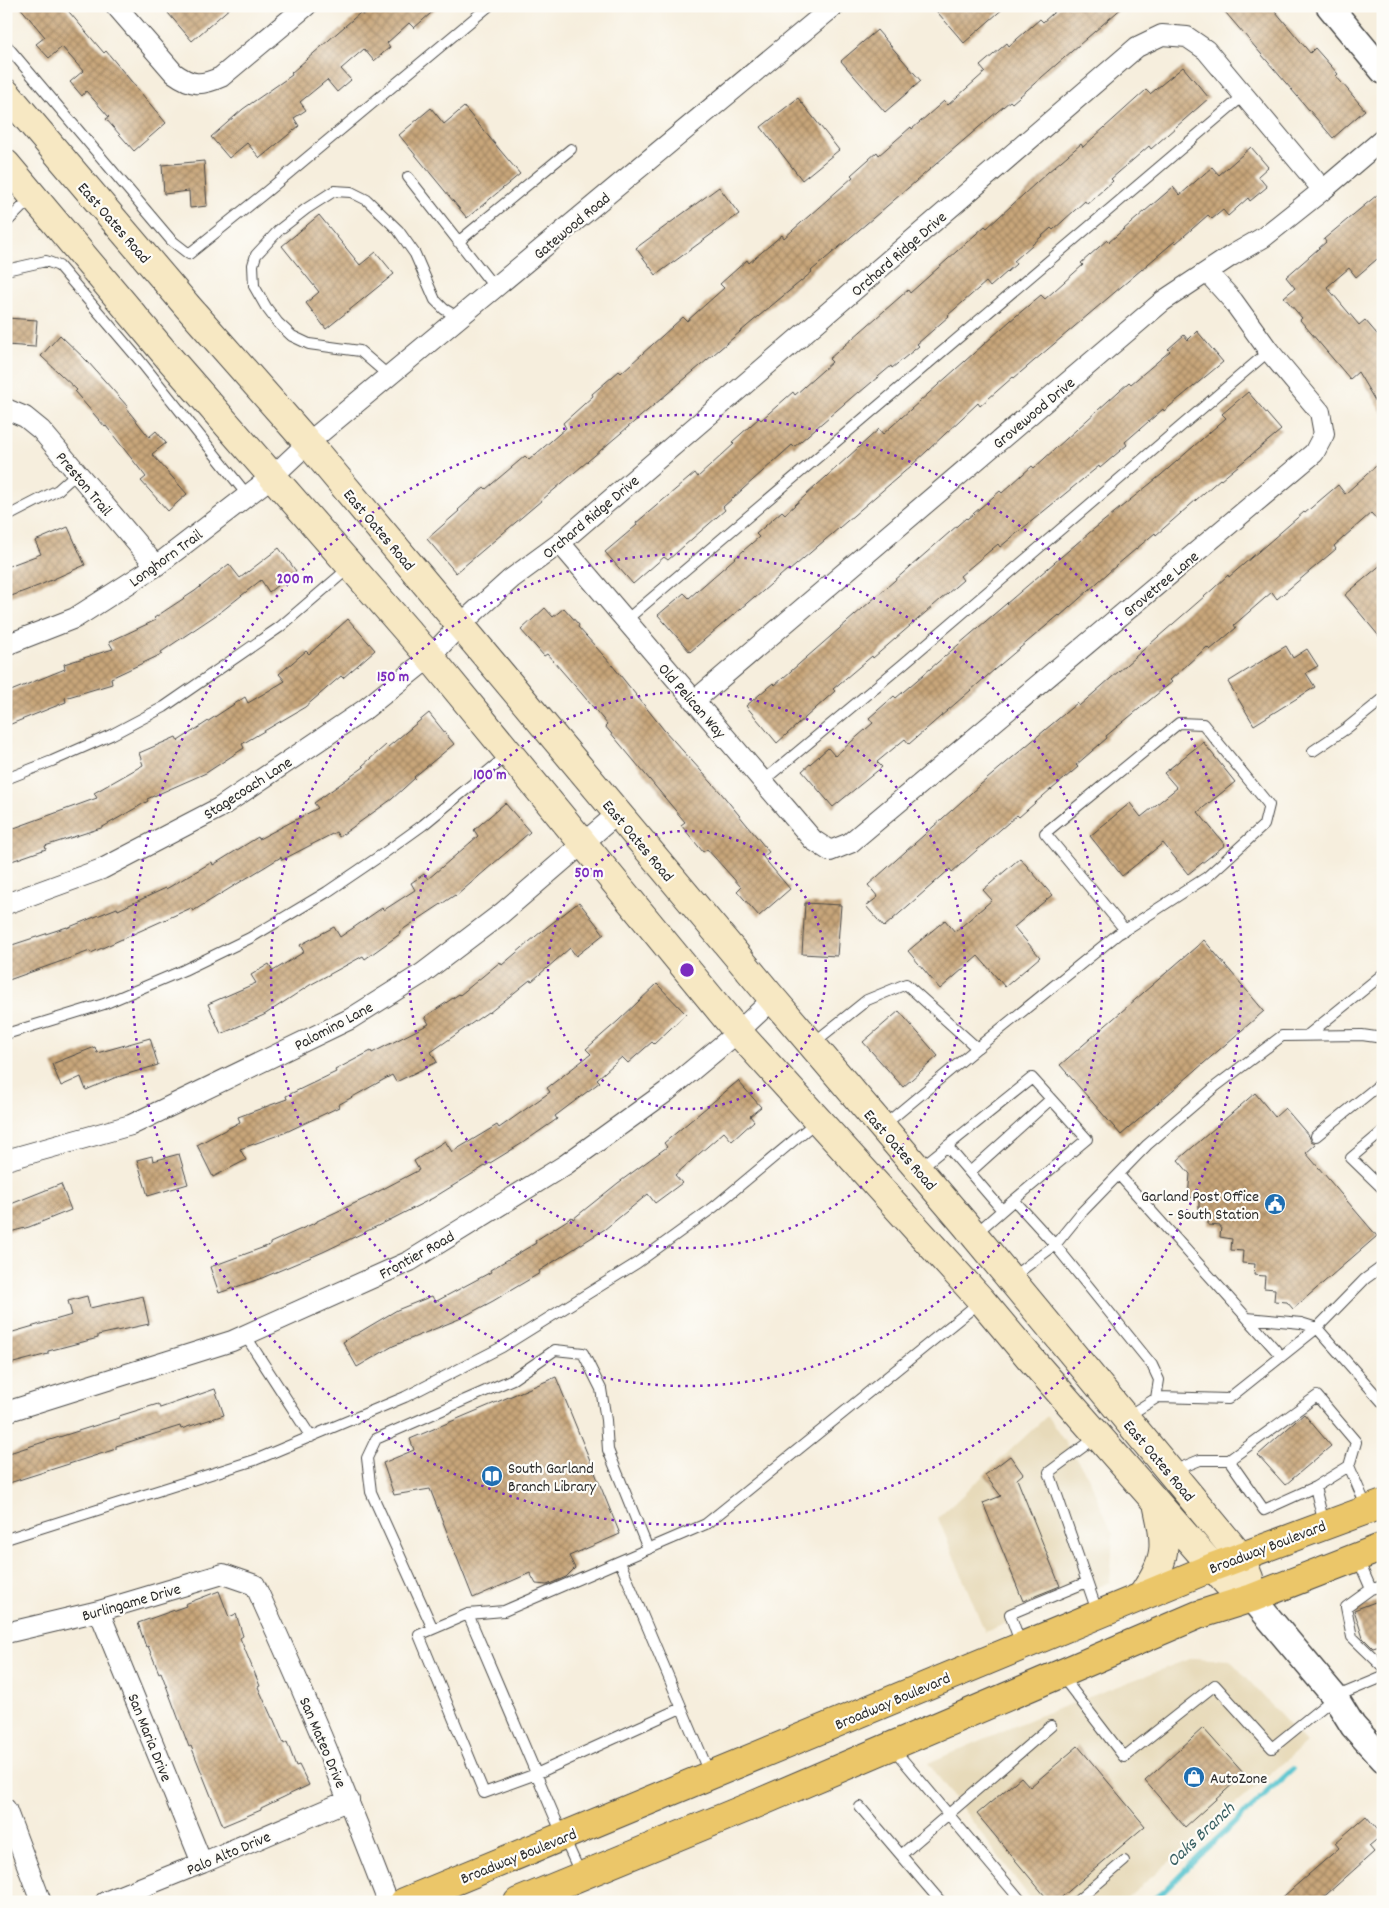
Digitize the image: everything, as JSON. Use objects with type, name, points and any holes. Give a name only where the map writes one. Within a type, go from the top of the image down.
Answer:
[{"type":"main road","name":"East Oates Road","points":[[6,93],[188,307],[308,443],[617,814],[1010,1278],[1240,1556],[1249,1578],[1252,1598]]},
{"type":"main road","name":"East Oates Road","points":[[6,164],[169,358],[430,656],[738,1032],[982,1301],[1029,1358],[1227,1583],[1252,1598]]},
{"type":"main road","points":[[982,1301],[1010,1278]]},
{"type":"main road","points":[[1142,1596],[1160,1567],[1163,1556],[1164,1536],[1157,1502]]},
{"type":"main road","name":"Broadway Boulevard","points":[[404,1902],[1213,1567],[1375,1506]]},
{"type":"main road","points":[[518,1902],[1198,1616],[1252,1598],[1383,1547]]},
{"type":"street","points":[[121,8],[174,73],[184,81],[194,84],[208,83],[220,77],[306,6]]},
{"type":"street","name":"Gatewood Road","points":[[308,443],[834,6]]},
{"type":"street","points":[[1330,6],[1383,71]]},
{"type":"street","name":"Orchard Ridge Drive","points":[[460,625],[511,579],[560,544],[1137,47],[1162,35],[1187,37],[1206,50],[1323,190]]},
{"type":"street","name":"Grovewood Drive","points":[[694,701],[1162,301],[1264,237],[1383,139]]},
{"type":"street","name":"Grovetree Lane","points":[[830,851],[850,844],[1314,453],[1324,434],[1320,412],[1269,350],[1233,301],[1206,272]]},
{"type":"street","name":"Preston Trail","points":[[6,409],[25,418],[41,430],[156,566]]},
{"type":"street","name":"Longhorn Trail","points":[[6,645],[75,618],[156,566],[248,496],[308,443]]},
{"type":"street","name":"Old Pelican Way","points":[[560,544],[813,840],[830,851]]},
{"type":"street","name":"Stagecoach Lane","points":[[6,904],[102,869],[219,808],[364,710],[430,656],[460,625]]},
{"type":"street","name":"Palomino Lane","points":[[6,1160],[131,1125],[350,1019],[423,973],[502,913],[617,814]]},
{"type":"street","name":"Frontier Road","points":[[6,1412],[232,1341],[410,1261],[565,1165],[666,1092],[738,1032],[773,999]]},
{"type":"street","name":"Burlingame Drive","points":[[6,1634],[99,1611],[223,1574],[255,1585]]},
{"type":"street","name":"San Mateo Drive","points":[[255,1585],[296,1674],[349,1800],[388,1902]]},
{"type":"street","name":"East Oates Road","points":[[1252,1598],[1335,1697],[1353,1726],[1383,1759]]},
{"type":"street","name":"San Maria Drive","points":[[99,1611],[202,1863]]},
{"type":"street","name":"Palo Alto Drive","points":[[105,1902],[349,1800]]},
{"type":"street","points":[[6,1809],[41,1902]]},
{"type":"lane","points":[[6,45],[171,240],[189,254],[489,6]]},
{"type":"lane","points":[[625,622],[1243,96]]},
{"type":"lane","points":[[458,242],[571,149]]},
{"type":"lane","points":[[408,178],[495,288]]},
{"type":"lane","points":[[390,376],[360,351],[309,344],[292,336],[278,324],[254,286],[253,265],[256,255],[279,230],[306,209],[334,191],[351,192],[368,200],[398,230],[415,254],[435,300],[444,309],[459,318]]},
{"type":"lane","points":[[6,223],[33,196]]},
{"type":"lane","points":[[6,270],[46,261],[59,266],[141,362],[248,496]]},
{"type":"lane","points":[[763,781],[902,665],[1269,350]]},
{"type":"lane","points":[[6,518],[58,490],[77,473]]},
{"type":"lane","points":[[6,779],[102,739],[164,707],[280,627],[351,566]]},
{"type":"lane","points":[[1313,751],[1348,728],[1383,699]]},
{"type":"lane","points":[[882,1127],[977,1048],[1125,930],[1207,877],[1264,825],[1269,805],[1203,724],[1179,723],[1045,833],[1125,930]]},
{"type":"lane","points":[[6,1034],[104,1004],[184,970],[250,938],[326,892],[380,856],[422,825],[510,753]]},
{"type":"lane","points":[[1308,1036],[1383,974]]},
{"type":"lane","points":[[812,1044],[867,1000],[906,984],[977,1048]]},
{"type":"lane","points":[[1010,1278],[1054,1245],[1081,1213],[1147,1145],[1216,1086],[1282,1036],[1362,1035],[1383,1038]]},
{"type":"lane","points":[[918,1169],[1032,1078],[1087,1139],[974,1235]]},
{"type":"lane","points":[[1316,1136],[1383,1082]]},
{"type":"lane","points":[[970,1172],[1052,1099]]},
{"type":"lane","points":[[6,1539],[255,1460],[405,1397],[502,1348],[637,1263],[714,1207],[818,1120]]},
{"type":"lane","points":[[1383,1131],[1351,1158],[1383,1188]]},
{"type":"lane","points":[[947,1146],[1002,1210]]},
{"type":"lane","points":[[1119,1175],[1281,1356]]},
{"type":"lane","points":[[1014,1200],[1054,1245],[1152,1364],[1159,1380],[1156,1398]]},
{"type":"lane","points":[[1125,1418],[1156,1398],[1228,1399],[1317,1328],[1364,1279],[1383,1266]]},
{"type":"lane","points":[[682,1708],[536,1774],[484,1794],[419,1635],[468,1614],[504,1611],[706,1524],[982,1301]]},
{"type":"lane","points":[[1247,1318],[1301,1323],[1317,1328],[1383,1403]]},
{"type":"lane","points":[[245,1335],[311,1437]]},
{"type":"lane","points":[[433,1629],[371,1492],[366,1458],[376,1439],[513,1379],[555,1350],[583,1353],[601,1389],[608,1450],[648,1549]]},
{"type":"lane","points":[[1170,1472],[1200,1460],[1229,1460],[1316,1396],[1356,1442],[1349,1466],[1315,1487],[1264,1510],[1229,1460]]},
{"type":"lane","points":[[1098,1614],[1050,1472],[1099,1436]]},
{"type":"lane","points":[[1349,1466],[1375,1506]]},
{"type":"lane","points":[[1315,1487],[1324,1524]]},
{"type":"lane","points":[[1357,1556],[1371,1589]]},
{"type":"lane","points":[[620,1562],[710,1775]]},
{"type":"lane","points":[[1021,1646],[1010,1614],[1087,1582]]},
{"type":"lane","points":[[1383,1586],[1371,1589],[1346,1606],[1352,1637],[1383,1667]]},
{"type":"lane","points":[[468,1614],[582,1876]]},
{"type":"lane","points":[[1061,1674],[1124,1757],[1214,1685],[1272,1748],[1335,1697],[1383,1677]]},
{"type":"lane","points":[[901,1855],[1051,1726]]},
{"type":"lane","points":[[891,1746],[1022,1902]]},
{"type":"lane","points":[[860,1807],[941,1902]]},
{"type":"lane","points":[[1076,1902],[1124,1861]]},
{"type":"shaded area","points":[[1047,1416],[1088,1476],[1113,1535],[1110,1582],[985,1632],[938,1518]]},
{"type":"shaded area","points":[[1192,1658],[1230,1660],[1306,1743],[1123,1902],[1033,1902],[928,1763],[1033,1718]]},
{"type":"building","points":[[19,6],[64,6],[104,53],[106,51],[166,123],[134,151],[106,119],[109,117],[86,91],[82,96],[70,82],[83,71],[62,47],[49,58],[36,44],[45,37]]},
{"type":"building","points":[[176,6],[232,6],[192,41],[168,13]]},
{"type":"building","points":[[373,6],[439,6],[414,28],[409,23],[387,43],[390,47],[374,61],[364,49],[341,69],[351,80],[337,92],[327,80],[300,102],[306,110],[294,118],[299,126],[260,158],[247,143],[229,158],[211,137],[243,109],[292,75],[291,73],[360,13],[363,15]]},
{"type":"building","points":[[932,6],[1006,6],[964,43]]},
{"type":"building","points":[[1061,6],[1124,6],[456,573],[427,539],[484,487],[486,489],[525,456],[529,460],[566,428],[563,423],[593,396],[592,394],[619,371],[621,373],[683,317],[687,321],[724,288],[720,284],[747,260],[749,263],[782,235],[784,238],[853,177],[851,175],[877,152],[879,155],[944,101],[948,105],[985,72],[980,66],[1007,43],[1009,46],[1040,19],[1043,22]]},
{"type":"building","points":[[1220,6],[1271,6],[1310,53],[1315,48],[1338,74],[1336,76],[1365,110],[1333,138]]},
{"type":"building","points":[[877,30],[921,81],[885,112],[841,61]]},
{"type":"building","points":[[1183,67],[1209,98],[1151,149],[1149,146],[1111,179],[1113,181],[1087,204],[1085,201],[1053,230],[1051,228],[1014,261],[1016,264],[990,287],[986,282],[917,344],[919,346],[858,392],[794,447],[792,445],[723,507],[725,510],[668,560],[664,557],[633,584],[605,552],[695,473],[698,477],[734,444],[732,442],[759,418],[761,420],[793,392],[795,395],[832,362],[829,359],[908,290],[910,293],[985,226],[987,228],[1081,144],[1083,147],[1146,90],[1150,94]]},
{"type":"building","points":[[798,98],[839,150],[802,180],[761,127]]},
{"type":"building","points":[[464,107],[520,174],[467,218],[399,135],[431,108],[444,124]]},
{"type":"building","points":[[1251,147],[1268,167],[1258,176],[1267,187],[1250,201],[1248,198],[1228,216],[1223,210],[1212,219],[1208,215],[1176,243],[1175,241],[980,406],[978,403],[911,466],[789,571],[787,570],[754,597],[690,652],[658,615],[684,593],[689,598],[759,537],[756,534],[782,511],[785,514],[879,429],[883,434],[1010,321],[1041,295],[1045,299],[1083,265],[1081,263],[1107,240],[1109,242],[1173,187],[1180,195],[1212,167],[1219,175]]},
{"type":"building","points":[[204,161],[207,206],[190,208],[189,191],[164,194],[162,165]]},
{"type":"building","points":[[719,187],[739,214],[656,275],[636,248]]},
{"type":"building","points":[[1383,190],[1383,254],[1356,277],[1349,268],[1327,287],[1359,325],[1365,320],[1383,341],[1383,414],[1358,372],[1350,379],[1300,320],[1302,318],[1284,297],[1295,288],[1286,277],[1326,242],[1324,239]]},
{"type":"building","points":[[319,215],[360,265],[376,252],[394,274],[326,329],[306,303],[319,292],[282,246]]},
{"type":"building","points":[[6,318],[37,320],[35,347],[6,345]]},
{"type":"building","points":[[1197,331],[1223,362],[1164,411],[1163,409],[1125,442],[1127,445],[1100,468],[1099,466],[1000,547],[998,544],[960,576],[963,580],[873,658],[872,656],[833,689],[835,691],[777,743],[746,706],[773,683],[775,685],[966,518],[1000,491],[1002,493],[1032,466],[1034,468],[1129,382],[1131,384],[1170,351],[1168,349],[1184,335],[1188,340]]},
{"type":"building","points":[[60,335],[88,362],[128,407],[126,408],[149,437],[156,431],[166,443],[152,454],[187,494],[168,511],[141,481],[146,477],[106,426],[75,392],[77,390],[41,356]]},
{"type":"building","points":[[1248,392],[1281,430],[1220,479],[1156,535],[1155,533],[1117,565],[909,744],[905,739],[877,762],[882,767],[833,807],[802,771],[828,748],[835,756],[873,723],[869,718],[894,696],[896,698],[1089,533],[1161,475],[1226,418],[1222,414]]},
{"type":"building","points":[[1376,466],[1383,474],[1383,526],[1371,513],[1334,546],[1336,549],[1277,599],[1272,592],[1234,625],[1236,628],[1210,650],[1207,647],[1170,680],[1172,682],[1106,736],[1107,738],[1076,765],[1078,767],[1019,817],[1017,815],[952,872],[950,869],[884,927],[866,906],[878,897],[868,885],[980,785],[1077,703],[1079,706],[1228,575],[1229,577],[1304,512],[1338,485],[1345,494]]},
{"type":"building","points":[[68,527],[85,565],[6,598],[6,567],[41,554],[35,541]]},
{"type":"building","points":[[279,548],[296,571],[269,592],[261,580],[222,611],[161,652],[162,654],[111,678],[112,684],[65,698],[66,702],[6,726],[6,693],[65,669],[64,664],[113,649],[109,642],[156,620],[154,618],[195,591],[229,564],[240,578]]},
{"type":"building","points":[[1383,563],[1383,641],[1345,595]]},
{"type":"building","points":[[545,608],[553,617],[564,608],[664,730],[721,793],[769,852],[763,857],[790,889],[759,916],[737,891],[741,887],[707,849],[703,852],[681,825],[685,822],[605,726],[607,724],[547,654],[544,656],[521,630]]},
{"type":"building","points":[[348,619],[375,650],[343,678],[341,676],[305,707],[242,744],[244,748],[206,773],[147,799],[148,801],[101,828],[45,846],[46,849],[6,863],[6,831],[97,798],[94,793],[143,765],[139,753],[176,737],[178,741],[245,697],[248,703],[285,681],[279,674],[306,651],[309,654]]},
{"type":"building","points":[[1286,646],[1293,658],[1307,649],[1318,666],[1306,673],[1315,687],[1254,725],[1228,682]]},
{"type":"building","points":[[429,713],[454,744],[414,777],[392,799],[339,837],[336,832],[282,860],[281,857],[193,911],[191,908],[91,953],[90,951],[6,981],[6,947],[67,928],[117,908],[118,910],[166,889],[212,862],[213,865],[258,837],[259,839],[318,808],[314,803],[364,767],[362,766],[386,745],[388,747]]},
{"type":"building","points":[[1203,742],[1235,782],[1198,812],[1225,845],[1188,874],[1163,843],[1122,876],[1090,836],[1130,803],[1141,817],[1177,788],[1164,773]]},
{"type":"building","points":[[505,803],[530,832],[456,896],[399,932],[400,934],[365,959],[363,956],[310,985],[264,1015],[221,1034],[208,1004],[256,983],[251,975],[269,964],[273,971],[304,952],[300,945],[334,927],[340,937],[382,908],[384,910],[415,890],[411,883],[424,874],[428,879],[478,836],[474,830]]},
{"type":"building","points":[[1020,858],[1052,895],[1014,927],[1040,957],[1005,987],[978,956],[940,989],[908,951],[945,920],[955,932],[992,900],[983,890]]},
{"type":"building","points":[[579,902],[604,934],[576,956],[570,948],[532,981],[530,980],[489,1013],[431,1052],[437,1062],[396,1082],[392,1075],[338,1105],[339,1107],[284,1133],[240,1149],[246,1160],[213,1177],[197,1145],[240,1122],[238,1117],[287,1099],[286,1096],[336,1072],[335,1070],[429,1024],[425,1017],[460,995],[500,962],[502,965]]},
{"type":"building","points":[[805,903],[841,905],[837,956],[802,954]]},
{"type":"building","points":[[1204,940],[1264,1011],[1121,1135],[1060,1065]]},
{"type":"building","points":[[657,984],[686,1014],[654,1044],[652,1042],[628,1063],[622,1057],[597,1079],[600,1082],[555,1116],[557,1119],[521,1144],[433,1198],[323,1252],[262,1278],[219,1293],[210,1267],[270,1245],[270,1243],[366,1198],[419,1170],[414,1161],[445,1141],[452,1152],[497,1125],[499,1128],[550,1092],[547,1088],[591,1054],[586,1049]]},
{"type":"building","points":[[899,1011],[938,1056],[903,1087],[863,1042]]},
{"type":"building","points":[[150,1038],[158,1065],[114,1078],[86,1090],[81,1077],[61,1086],[52,1064],[95,1047],[97,1053]]},
{"type":"building","points":[[738,1081],[761,1107],[750,1116],[754,1121],[732,1141],[724,1132],[675,1175],[682,1183],[655,1203],[648,1194],[605,1229],[539,1271],[540,1273],[493,1301],[459,1319],[393,1346],[357,1367],[343,1342],[397,1310],[432,1296],[435,1302],[491,1272],[490,1270],[536,1243],[535,1241],[572,1217],[573,1219],[667,1147],[664,1143]]},
{"type":"building","name":"Garland Post Office - South Station","points":[[1255,1093],[1275,1117],[1285,1108],[1309,1136],[1311,1141],[1316,1144],[1306,1153],[1377,1236],[1293,1309],[1287,1302],[1274,1301],[1275,1289],[1264,1288],[1265,1276],[1254,1275],[1255,1264],[1242,1263],[1243,1251],[1231,1250],[1232,1239],[1220,1237],[1221,1226],[1208,1225],[1209,1211],[1199,1210],[1199,1198],[1188,1197],[1190,1174],[1178,1160]]},
{"type":"building","points":[[179,1154],[188,1184],[148,1196],[137,1160],[152,1156],[153,1161]]},
{"type":"building","points":[[61,1184],[71,1210],[29,1227],[6,1233],[6,1206]]},
{"type":"building","points":[[87,1296],[90,1308],[143,1296],[149,1324],[98,1335],[98,1338],[48,1351],[48,1354],[6,1365],[6,1334],[72,1315],[68,1301]]},
{"type":"building","name":"South Garland Branch Library","points":[[556,1377],[620,1534],[569,1556],[575,1568],[566,1577],[547,1585],[536,1584],[530,1573],[473,1598],[430,1489],[394,1495],[383,1463],[414,1450],[410,1439]]},
{"type":"building","points":[[215,1389],[224,1415],[181,1429],[180,1426],[116,1446],[116,1449],[6,1484],[6,1454],[119,1418],[119,1416],[158,1404],[160,1408]]},
{"type":"building","points":[[1304,1414],[1331,1446],[1285,1485],[1258,1455]]},
{"type":"building","points":[[1010,1456],[1023,1474],[1017,1479],[1060,1586],[1023,1601],[983,1503],[1001,1496],[985,1475]]},
{"type":"building","points":[[219,1591],[229,1617],[236,1614],[243,1636],[240,1638],[260,1686],[258,1687],[284,1744],[287,1742],[296,1766],[299,1765],[309,1785],[261,1808],[261,1810],[223,1826],[191,1746],[189,1747],[161,1672],[159,1673],[148,1646],[146,1647],[138,1623],[186,1606],[185,1604]]},
{"type":"building","points":[[1383,1599],[1383,1645],[1373,1648],[1363,1638],[1354,1610]]},
{"type":"building","name":"AutoZone","points":[[1203,1728],[1244,1774],[1185,1827],[1145,1781]]},
{"type":"building","points":[[1078,1746],[1145,1826],[1056,1902],[1050,1902],[977,1814],[1021,1777],[1030,1787]]},
{"type":"building","points":[[1366,1816],[1382,1835],[1369,1846],[1374,1852],[1318,1902],[1277,1902],[1339,1848],[1335,1843]]},
{"type":"waterway","name":"Oaks Branch","points":[[1150,1902],[1163,1892],[1203,1852],[1293,1769]]},
{"type":"place","name":"Garland Post Office - South Station","points":[[1275,1204]]},
{"type":"place","name":"South Garland Branch Library","points":[[492,1476]]},
{"type":"place","name":"AutoZone","points":[[1194,1777]]}]
